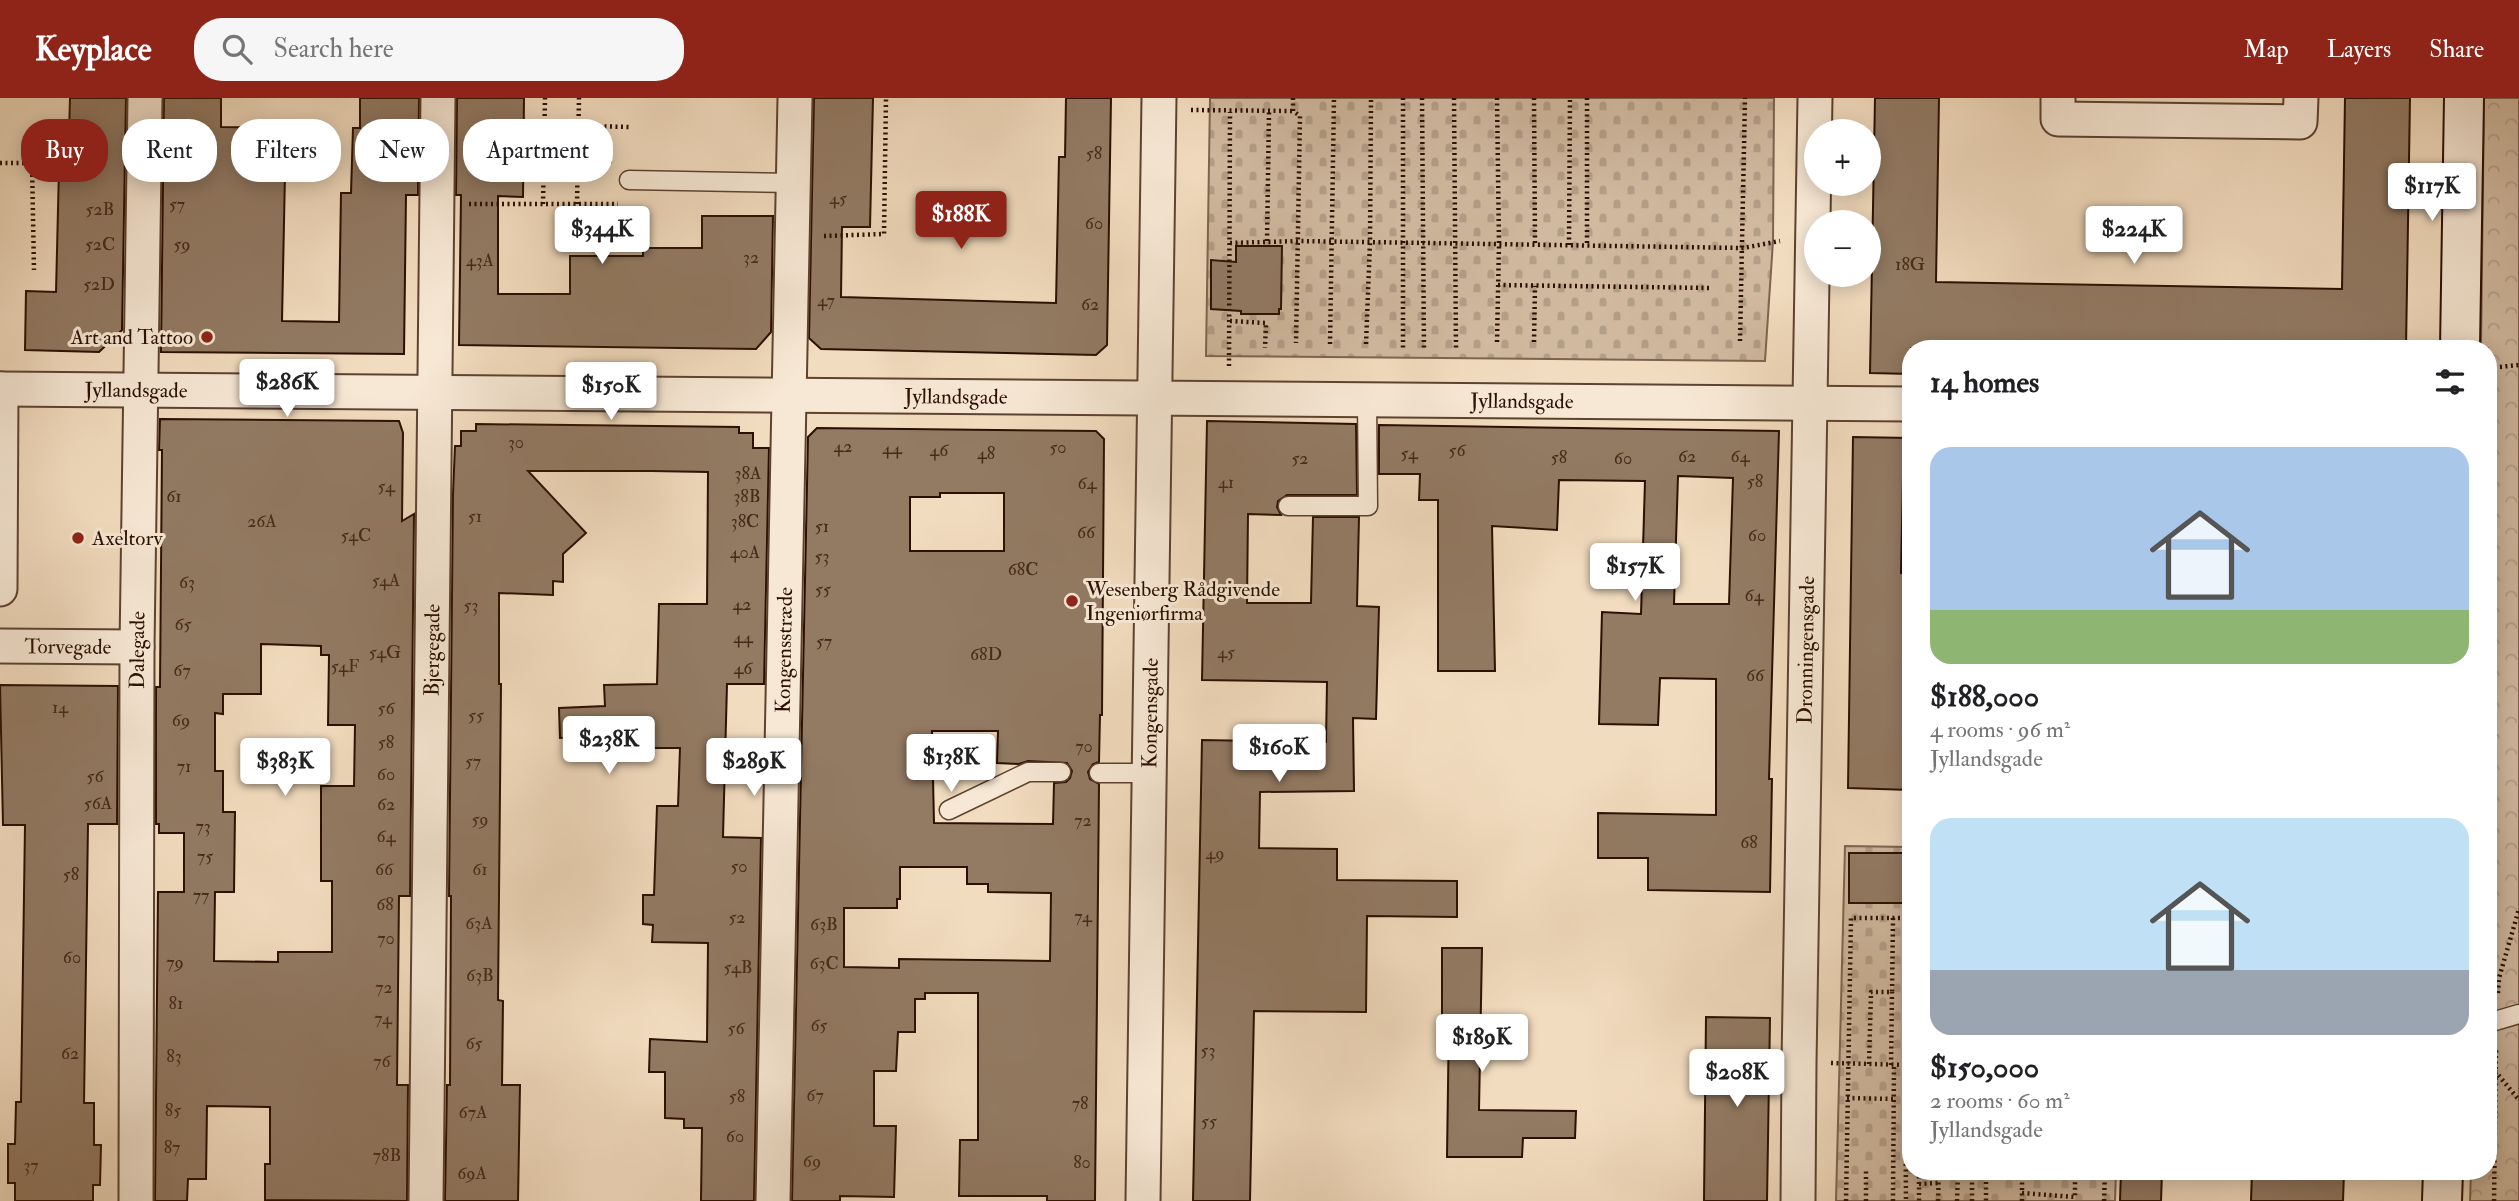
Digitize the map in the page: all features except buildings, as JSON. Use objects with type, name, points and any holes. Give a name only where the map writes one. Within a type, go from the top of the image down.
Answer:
[{"type":"street","name":"Dalegade","points":[[136,1201],[137,647],[145,98]]},
{"type":"street","name":"Bjergegade","points":[[426,1201],[438,98]]},
{"type":"street","name":"Kongensstræde","points":[[774,1201],[795,98]]},
{"type":"street","name":"Dronningensgade","points":[[1813,210],[1815,98]]},
{"type":"street","points":[[2058,98],[2058,119],[2300,122],[2301,98]]},
{"type":"street","points":[[2460,340],[2464,98]]},
{"type":"street","name":"Kongensgade","points":[[1143,1201],[1159,104]]},
{"type":"street","name":"Dronningensgade","points":[[1798,1201],[1812,287]]},
{"type":"street","name":"Jyllandsgade","points":[[1,389],[1902,404]]},
{"type":"street","points":[[0,589],[1,389]]},
{"type":"street","name":"Torvegade","points":[[0,646],[137,647]]},
{"type":"street","points":[[2442,1201],[2443,1180]]},
{"type":"lane","points":[[629,180],[793,183]]},
{"type":"lane","points":[[1288,506],[1368,506],[1367,400]]},
{"type":"lane","points":[[949,810],[1028,772],[1061,772]]},
{"type":"lane","points":[[1099,773],[1150,773]]},
{"type":"lane","points":[[2497,1021],[2519,1014]]},
{"type":"path","points":[[544,119],[545,98]]},
{"type":"path","points":[[578,119],[579,98]]},
{"type":"path","points":[[792,237],[884,234],[886,98]]},
{"type":"path","points":[[1293,98],[1293,111]]},
{"type":"path","points":[[1329,344],[1334,98]]},
{"type":"path","points":[[1366,344],[1371,98]]},
{"type":"path","points":[[1403,98],[1403,348]]},
{"type":"path","points":[[1422,98],[1424,350]]},
{"type":"path","points":[[1454,98],[1456,348]]},
{"type":"path","points":[[1497,98],[1497,342]]},
{"type":"path","points":[[1534,98],[1535,244]]},
{"type":"path","points":[[1569,245],[1570,98]]},
{"type":"path","points":[[1587,98],[1587,245]]},
{"type":"path","points":[[1740,341],[1745,98]]},
{"type":"path","points":[[1159,104],[1230,112],[1293,111],[1300,116],[1296,344]]},
{"type":"path","points":[[1227,399],[1230,321],[1230,112]]},
{"type":"path","points":[[1267,241],[1269,112]]},
{"type":"path","points":[[613,127],[629,127]]},
{"type":"path","points":[[0,163],[32,163],[34,270]]},
{"type":"path","points":[[542,204],[543,182]]},
{"type":"path","points":[[577,204],[578,182]]},
{"type":"path","points":[[1230,243],[1332,241],[1743,248],[1773,241],[1804,241]]},
{"type":"path","points":[[1498,285],[1711,288]]},
{"type":"path","points":[[1534,342],[1535,286]]},
{"type":"path","points":[[1230,321],[1266,323],[1265,348]]},
{"type":"path","points":[[2497,367],[2519,365]]},
{"type":"path","points":[[2497,993],[2519,909]]},
{"type":"path","points":[[1846,1201],[1851,918],[1902,918]]},
{"type":"path","points":[[1893,918],[1893,1201]]},
{"type":"path","points":[[1869,1064],[1871,992],[1892,992]]},
{"type":"path","points":[[1828,1063],[1902,1065]]},
{"type":"path","points":[[2497,1072],[2519,1100]]},
{"type":"path","points":[[1847,1098],[1902,1103]]},
{"type":"path","points":[[1866,1168],[1866,1201]]},
{"type":"path","points":[[1906,1180],[1906,1201]]},
{"type":"path","points":[[1919,1180],[1919,1201]]},
{"type":"path","points":[[1957,1201],[1958,1180]]},
{"type":"path","points":[[1972,1180],[1972,1201]]},
{"type":"path","points":[[1986,1180],[1986,1201]]},
{"type":"path","points":[[2022,1180],[2022,1201]]},
{"type":"path","points":[[2022,1193],[2075,1199],[2076,1180]]},
{"type":"path","points":[[2104,1201],[2105,1180]]},
{"type":"path","points":[[2494,1180],[2494,1201]]},
{"type":"path","points":[[1919,1184],[1938,1183],[1938,1201]]},
{"type":"green space","points":[[1210,98],[1774,98],[1773,241],[1765,361],[1206,356]]},
{"type":"green space","points":[[2484,98],[2519,98],[2519,1201],[2470,1201],[2471,1180],[2497,1180],[2497,340],[2481,340]]},
{"type":"green space","points":[[1845,846],[1902,847],[1902,1180],[2116,1180],[2115,1201],[1836,1201]]},
{"type":"place","name":"Art and Tattoo","points":[[207,337]]},
{"type":"place","name":"Axeltorv","points":[[78,538]]},
{"type":"place","name":"Wesenberg Rådgivende Ingeniørfirma","points":[[1072,601]]}]
